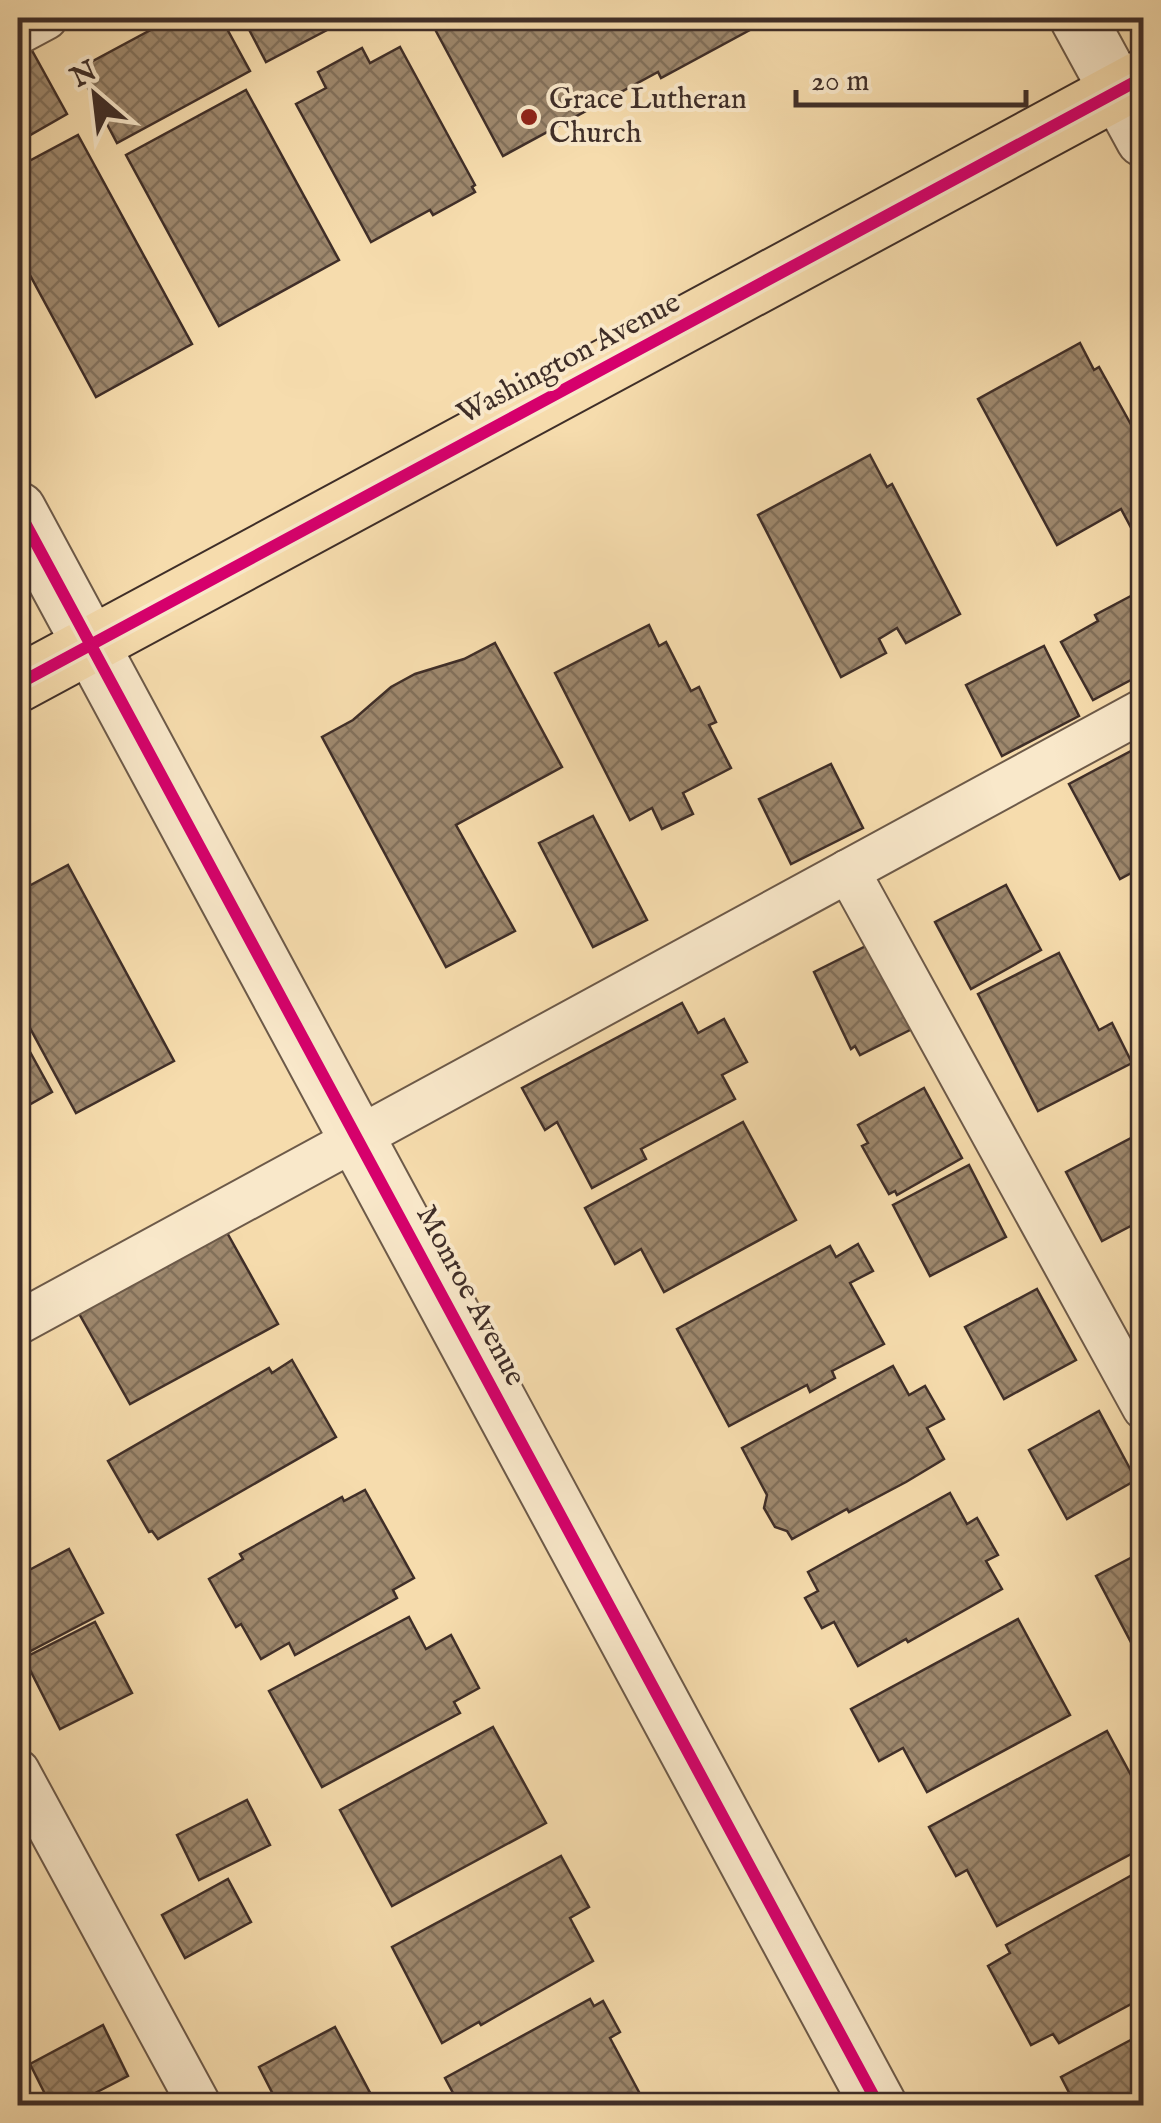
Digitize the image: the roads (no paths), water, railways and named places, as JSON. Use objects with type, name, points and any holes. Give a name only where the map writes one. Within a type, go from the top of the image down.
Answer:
[{"type":"main road","name":"Washington Avenue","points":[[18,684],[1130,84]]},
{"type":"street","points":[[1078,18],[1130,84],[1144,139]]},
{"type":"street","name":"Monroe Avenue","points":[[18,510],[878,2106]]},
{"type":"lane","points":[[18,33],[46,18]]},
{"type":"lane","points":[[18,1324],[1144,710]]},
{"type":"lane","points":[[848,871],[1144,1408]]},
{"type":"lane","points":[[18,1771],[200,2106]]},
{"type":"place","name":"Grace Lutheran Church","points":[[529,117]]}]
